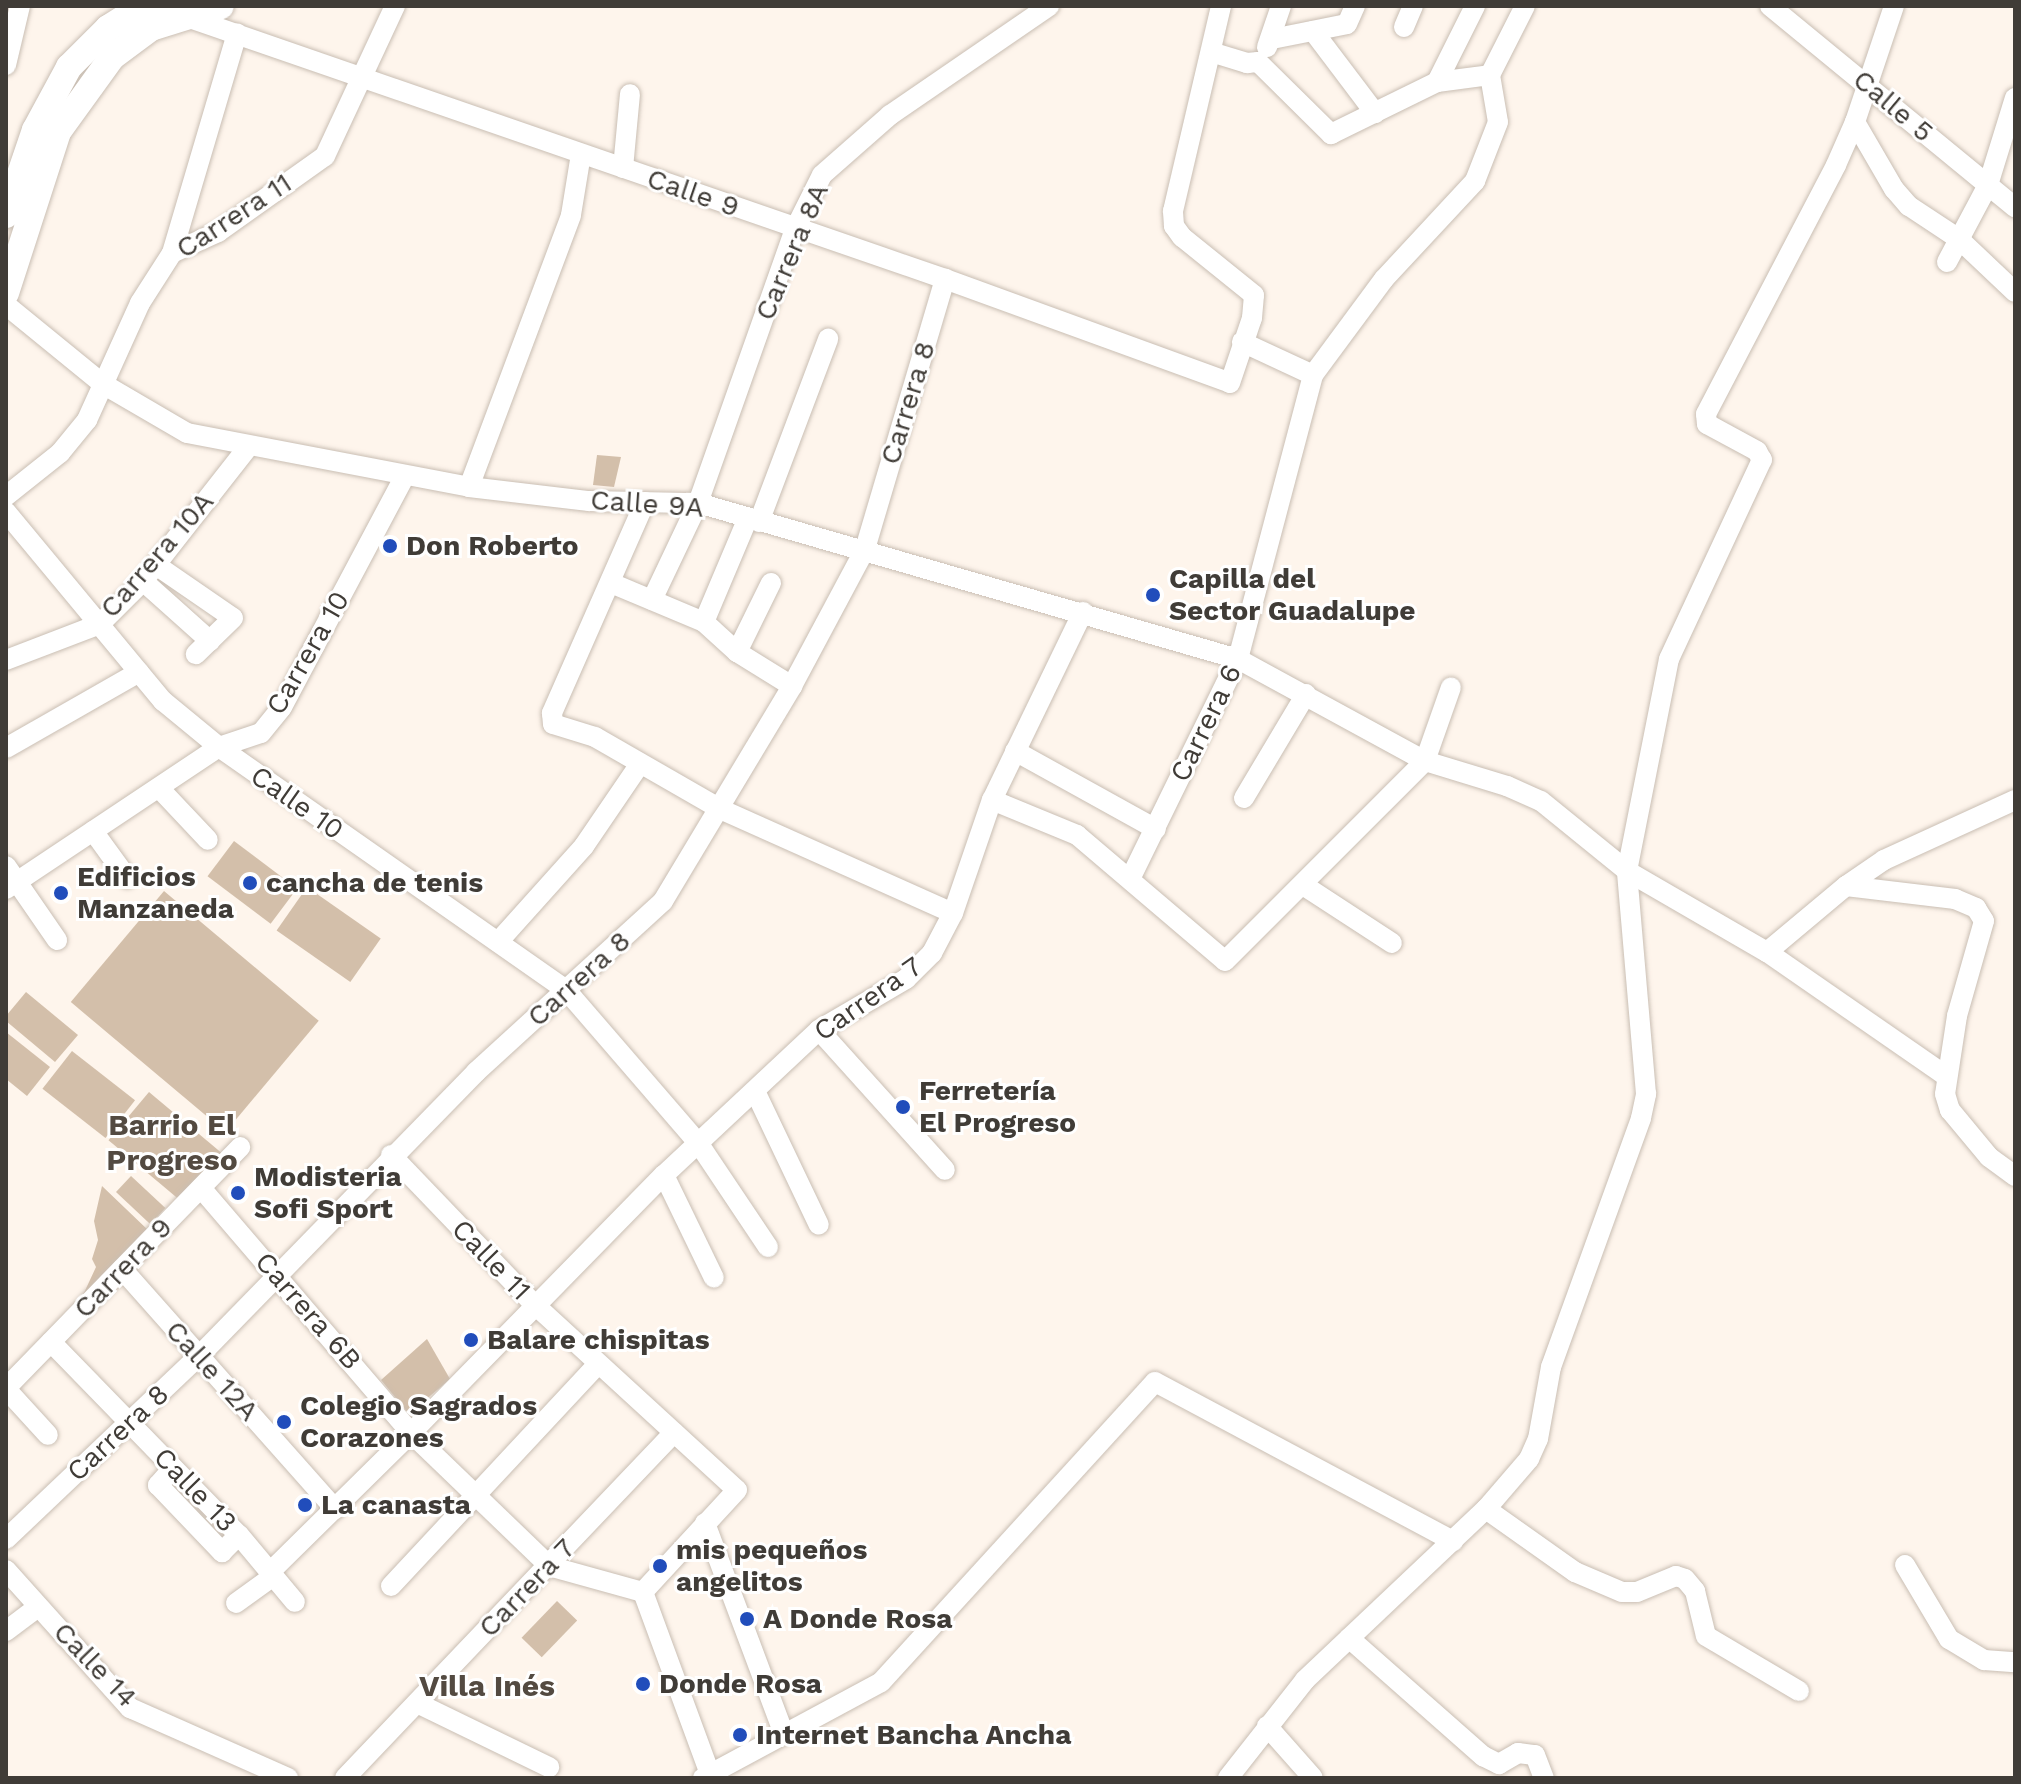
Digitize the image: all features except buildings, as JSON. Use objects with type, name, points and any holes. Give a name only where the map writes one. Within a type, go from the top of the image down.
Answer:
[{"type":"main road","points":[[6,215],[35,130],[69,67],[108,28],[143,6]]},
{"type":"main road","points":[[6,293],[58,132],[112,57],[151,28],[221,6]]},
{"type":"street","points":[[6,65],[20,6]]},
{"type":"street","name":"Calle 9","points":[[155,6],[945,279],[1230,383],[1242,342]]},
{"type":"street","name":"Carrera 11","points":[[6,496],[60,453],[87,420],[140,303],[172,253],[218,232],[325,156],[395,6]]},
{"type":"street","name":"Carrera 8A","points":[[652,600],[698,503],[795,229],[822,175],[890,115],[1049,6]]},
{"type":"street","points":[[1221,6],[1173,211],[1174,226],[1182,237],[1254,295],[1255,304],[1242,342],[1313,375],[1384,279],[1475,181],[1498,122],[1490,75],[1525,6]]},
{"type":"street","points":[[1258,62],[1272,39],[1281,6]]},
{"type":"street","points":[[1404,27],[1413,6]]},
{"type":"street","points":[[1437,82],[1475,6]]},
{"type":"street","name":"Calle 5","points":[[1770,6],[2015,207]]},
{"type":"street","points":[[1228,1778],[1305,1680],[1486,1509],[1529,1459],[1538,1439],[1551,1367],[1641,1118],[1646,1094],[1627,871],[1669,659],[1762,460],[1757,451],[1707,424],[1706,419],[1767,294],[1806,229],[1855,122],[1894,6]]},
{"type":"street","points":[[1272,39],[1313,31],[1351,15]]},
{"type":"street","points":[[1313,31],[1375,113]]},
{"type":"street","points":[[172,253],[237,33]]},
{"type":"street","points":[[1211,52],[1247,63],[1258,62],[1336,133],[1437,82],[1490,75]]},
{"type":"street","points":[[623,168],[630,94]]},
{"type":"street","points":[[1947,262],[1988,185],[2015,98]]},
{"type":"street","points":[[1855,122],[1894,189],[1909,206],[1959,239],[2015,292]]},
{"type":"street","points":[[469,487],[571,215],[581,154]]},
{"type":"street","name":"Carrera 8","points":[[6,1539],[279,1277],[391,1155],[476,1072],[663,901],[792,686],[865,549],[945,279]]},
{"type":"street","name":"Calle 9A","points":[[6,305],[103,384],[187,433],[469,487],[589,501],[698,503],[1238,659],[1425,761],[1507,786],[1541,801],[1627,871],[1767,952],[1946,1076]]},
{"type":"street","points":[[704,622],[753,520],[828,339]]},
{"type":"street","name":"Carrera 6","points":[[1130,879],[1238,659],[1313,375]]},
{"type":"street","name":"Carrera 10A","points":[[6,660],[100,624],[149,573],[248,447]]},
{"type":"street","name":"Carrera 10","points":[[9,879],[93,831],[219,747],[261,733],[282,707],[405,476]]},
{"type":"street","points":[[645,502],[552,713],[553,724],[595,737],[720,809],[953,913]]},
{"type":"street","name":"Calle 10","points":[[6,512],[163,701],[219,747],[567,991],[699,1144],[768,1247]]},
{"type":"street","points":[[149,573],[233,618],[203,647],[149,573]]},
{"type":"street","points":[[611,583],[704,622],[737,652],[792,686]]},
{"type":"street","points":[[737,652],[771,583]]},
{"type":"street","name":"Carrera 7","points":[[236,1603],[270,1575],[664,1175],[819,1030],[906,979],[932,953],[953,913],[992,800],[1083,612]]},
{"type":"street","points":[[6,748],[139,672]]},
{"type":"street","points":[[992,800],[1077,835],[1225,961],[1425,761],[1451,687]]},
{"type":"street","points":[[1244,798],[1306,694]]},
{"type":"street","points":[[1015,751],[1156,829]]},
{"type":"street","points":[[498,942],[584,846],[640,764]]},
{"type":"street","points":[[159,788],[208,840]]},
{"type":"street","points":[[1767,952],[1846,886],[1884,860],[2015,800]]},
{"type":"street","points":[[93,831],[127,878]]},
{"type":"street","points":[[9,879],[57,940]]},
{"type":"street","points":[[1303,885],[1392,943]]},
{"type":"street","points":[[1846,886],[1955,899],[1976,908],[1984,921],[1957,1016],[1946,1076],[1950,1110],[1989,1157],[2015,1176]]},
{"type":"street","points":[[819,1030],[945,1170]]},
{"type":"street","points":[[755,1091],[819,1225]]},
{"type":"street","name":"Carrera 9","points":[[6,1388],[240,1147]]},
{"type":"street","name":"Calle 11","points":[[391,1155],[597,1365],[737,1490],[705,1523]]},
{"type":"street","points":[[664,1175],[714,1278]]},
{"type":"street","name":"Carrera 6B","points":[[201,1188],[411,1433],[549,1566],[643,1592]]},
{"type":"street","name":"Calle 12A","points":[[122,1269],[335,1509]]},
{"type":"street","name":"Calle 13","points":[[51,1342],[239,1535],[295,1602]]},
{"type":"street","points":[[391,1586],[597,1365]]},
{"type":"street","points":[[784,1734],[705,1523],[643,1592],[707,1776],[881,1682],[1155,1382],[1453,1541]]},
{"type":"street","points":[[6,1388],[48,1435]]},
{"type":"street","name":"Carrera 7","points":[[345,1778],[674,1433]]},
{"type":"street","name":"Calle 13","points":[[173,1468],[158,1485],[222,1552],[239,1535]]},
{"type":"street","points":[[1486,1509],[1575,1572],[1622,1592],[1637,1592],[1676,1576],[1685,1579],[1695,1591],[1706,1636],[1799,1691]]},
{"type":"street","points":[[1905,1565],[1949,1639],[1984,1660],[2015,1662]]},
{"type":"street","name":"Calle 14","points":[[6,1570],[130,1708],[288,1778]]},
{"type":"street","points":[[6,1631],[38,1607]]},
{"type":"street","points":[[1349,1638],[1483,1756],[1499,1764],[1518,1753],[1535,1755],[1544,1778]]},
{"type":"street","points":[[417,1703],[549,1767]]},
{"type":"street","points":[[1267,1726],[1313,1778]]},
{"type":"shaded area","points":[[597,455],[621,457],[614,487],[593,485]]},
{"type":"shaded area","name":"cancha de tenis","points":[[234,841],[297,889],[271,924],[208,876]]},
{"type":"shaded area","points":[[307,887],[381,939],[350,982],[277,930]]},
{"type":"shaded area","points":[[164,891],[319,1021],[226,1132],[71,1002]]},
{"type":"shaded area","points":[[26,992],[78,1035],[55,1062],[6,1021],[6,1016]]},
{"type":"shaded area","points":[[6,1032],[50,1067],[27,1096],[6,1079]]},
{"type":"shaded area","points":[[72,1051],[135,1100],[105,1138],[42,1089]]},
{"type":"shaded area","points":[[149,1092],[223,1154],[182,1202],[109,1140]]},
{"type":"shaded area","points":[[131,1176],[165,1208],[150,1224],[116,1192]]},
{"type":"shaded area","points":[[102,1186],[149,1231],[77,1308],[96,1267],[92,1259],[98,1240],[94,1221]]},
{"type":"shaded area","points":[[427,1339],[450,1379],[409,1414],[381,1380]]},
{"type":"shaded area","points":[[557,1601],[577,1620],[542,1657],[522,1638]]},
{"type":"place","name":"Don Roberto","points":[[390,546]]},
{"type":"place","name":"Capilla del Sector Guadalupe","points":[[1153,595]]},
{"type":"place","name":"cancha de tenis","points":[[250,883]]},
{"type":"place","name":"Edificios Manzaneda","points":[[61,893]]},
{"type":"place","name":"Ferretería El Progreso","points":[[903,1107]]},
{"type":"place","name":"Modisteria Sofi Sport","points":[[238,1193]]},
{"type":"place","name":"Balare chispitas","points":[[471,1340]]},
{"type":"place","name":"Colegio Sagrados Corazones","points":[[284,1422]]},
{"type":"place","name":"La canasta","points":[[305,1505]]},
{"type":"place","name":"mis pequeños angelitos","points":[[660,1566]]},
{"type":"place","name":"A Donde Rosa","points":[[747,1619]]},
{"type":"place","name":"Donde Rosa","points":[[643,1684]]},
{"type":"place","name":"Internet Bancha Ancha","points":[[740,1735]]},
{"type":"district","name":"Barrio El Progreso","points":[[172,1142]]},
{"type":"district","name":"Villa Inés","points":[[487,1686]]}]
